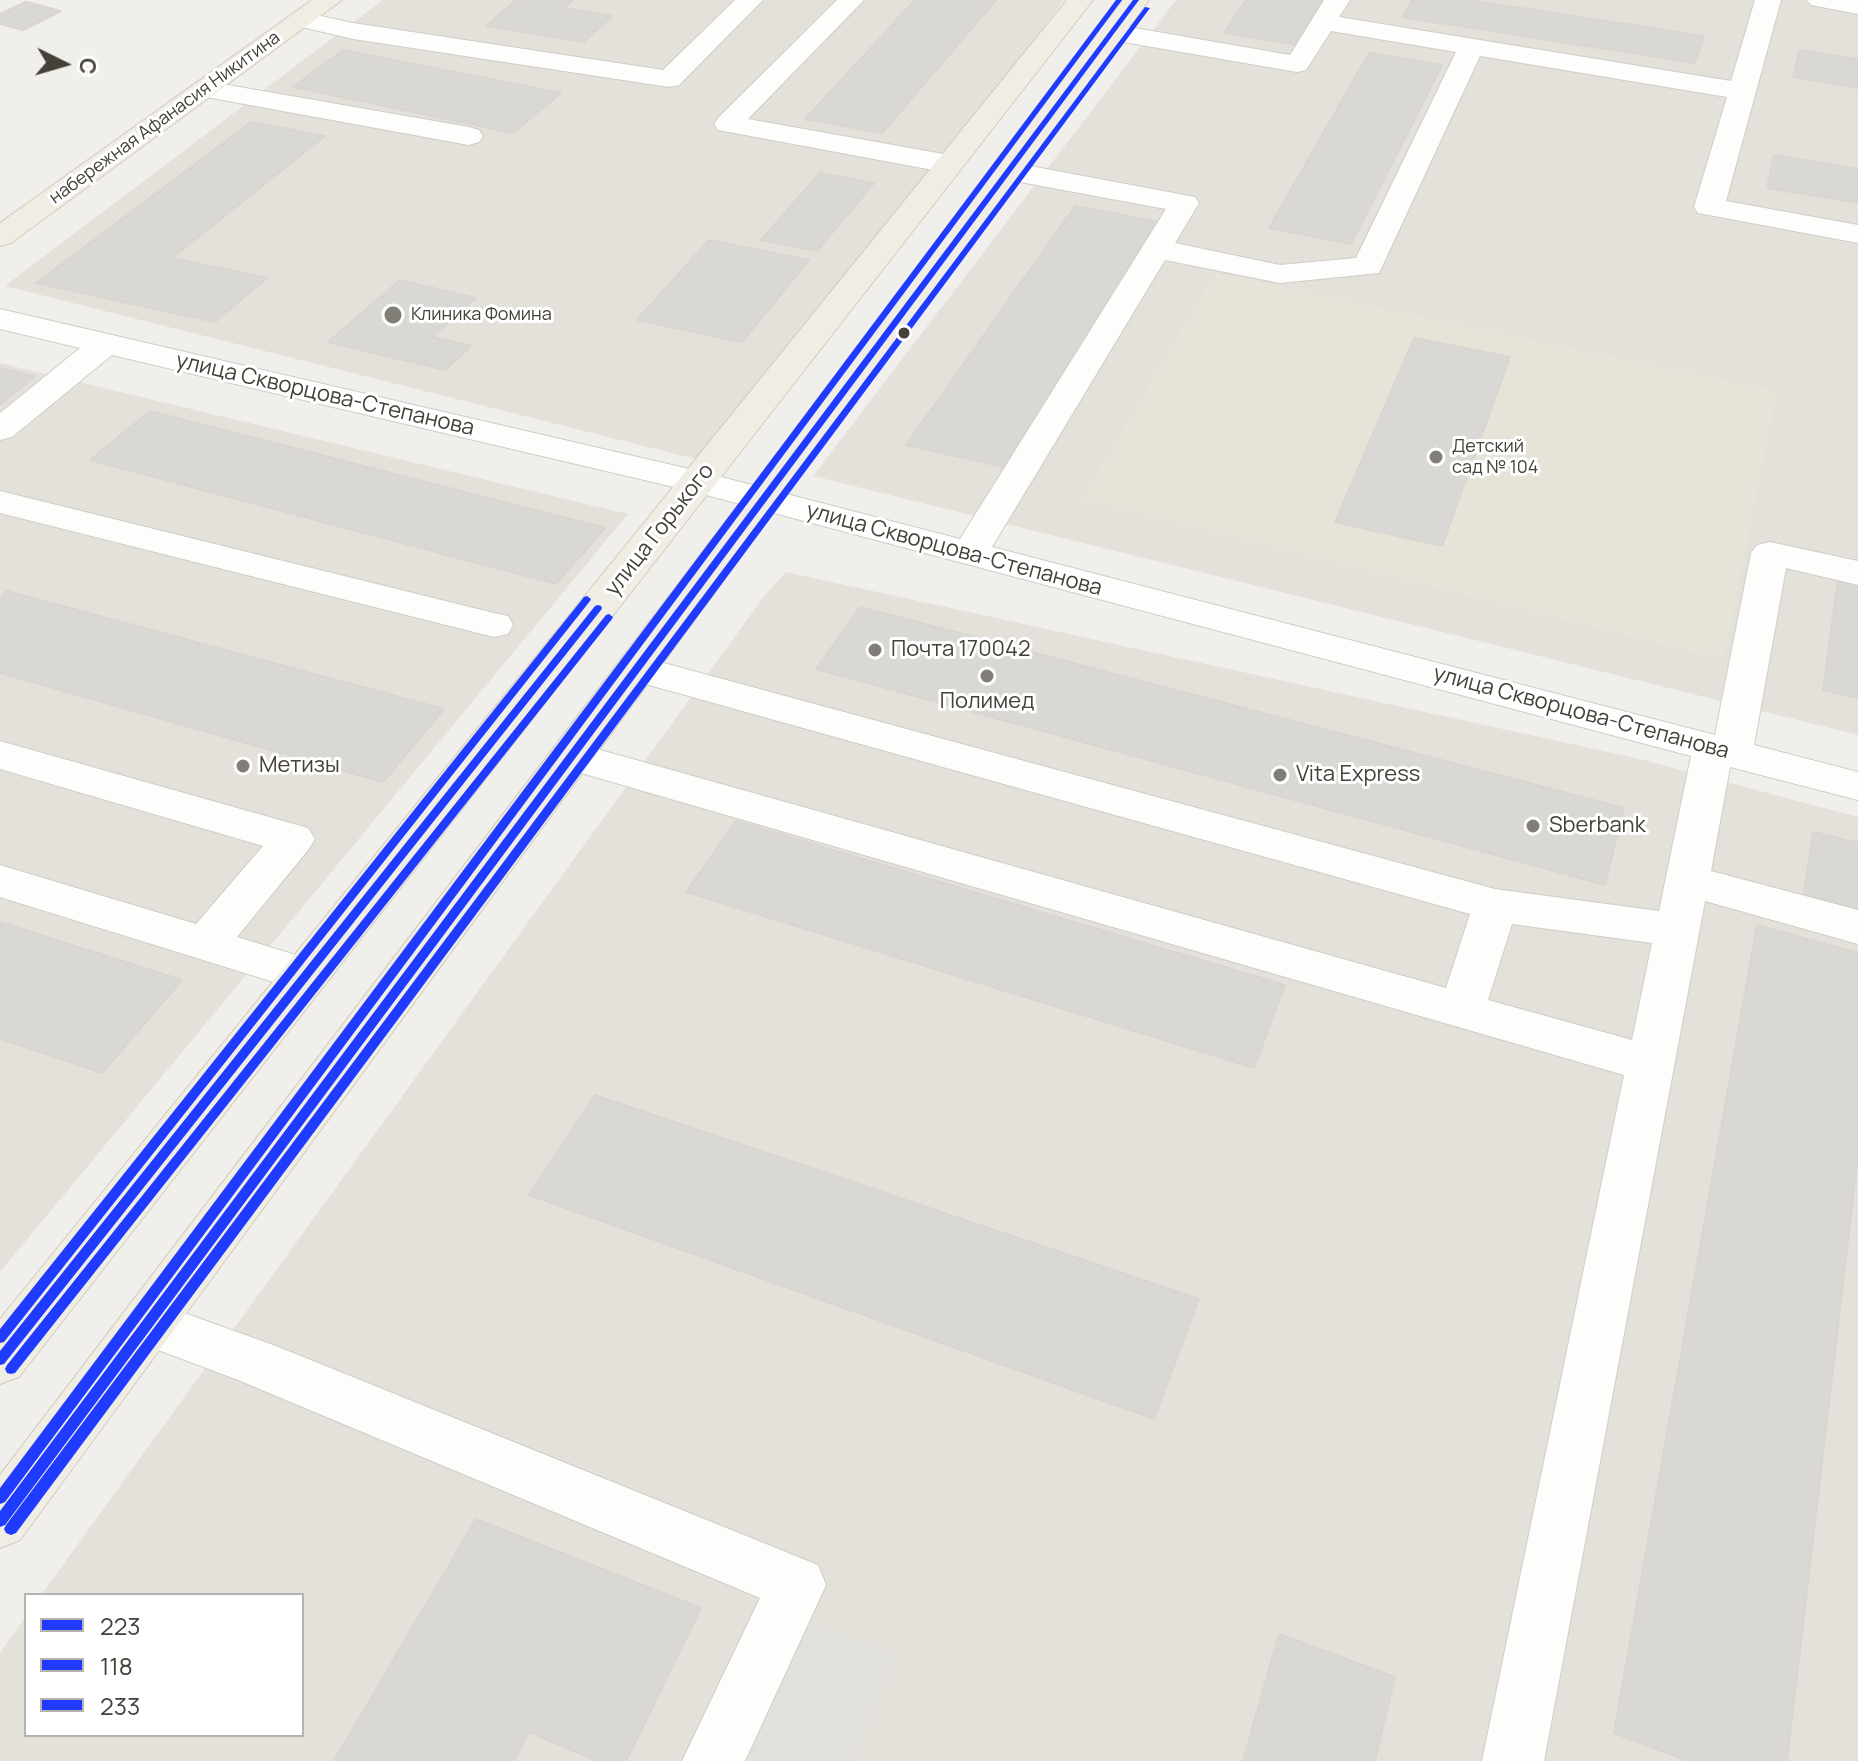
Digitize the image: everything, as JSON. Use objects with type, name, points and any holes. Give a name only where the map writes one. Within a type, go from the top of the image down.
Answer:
[{"type":"main road","name":"набережная Афанасия Никитина","points":[[0,207],[298,10],[329,0]]},
{"type":"main road","name":"улица Горького","points":[[0,1360],[1078,0]]},
{"type":"main road","points":[[0,1521],[1136,0]]},
{"type":"main road","name":"набережная Афанасия Никитина","points":[[0,237],[205,89],[298,10]]},
{"type":"street","points":[[298,10],[353,31],[669,79],[750,0]]},
{"type":"street","points":[[851,0],[728,124],[949,164]]},
{"type":"street","points":[[1768,0],[1709,207],[1858,234]]},
{"type":"street","points":[[1820,0],[1858,6]]},
{"type":"street","points":[[1112,32],[1297,64],[1330,11],[1471,47],[1743,91]]},
{"type":"street","points":[[1157,249],[1280,274],[1368,266],[1471,47]]},
{"type":"street","points":[[205,89],[469,136]]},
{"type":"street","points":[[970,553],[1184,203],[1009,171]]},
{"type":"street","name":"улица Скворцова-Степанова","points":[[0,319],[698,482],[1858,786]]},
{"type":"street","points":[[0,430],[106,343]]},
{"type":"street","points":[[0,502],[494,625]]},
{"type":"street","points":[[1513,1761],[1687,880],[1770,553],[1858,573]]},
{"type":"street","points":[[638,669],[1495,905],[1677,930]]},
{"type":"street","points":[[0,755],[293,839],[206,943]]},
{"type":"street","points":[[572,756],[1650,1064]]},
{"type":"street","points":[[1687,880],[1858,927]]},
{"type":"street","points":[[0,881],[306,975]]},
{"type":"street","points":[[1462,1009],[1495,905]]},
{"type":"street","points":[[148,1323],[257,1363],[797,1585],[713,1761]]},
{"type":"shaded area","points":[[383,0],[1064,0],[712,463],[5,286]]},
{"type":"shaded area","points":[[1176,0],[1858,0],[1858,735],[813,476]]},
{"type":"shaded area","name":"Детский сад № 104","points":[[1215,273],[1777,391],[1723,660],[1081,500]]},
{"type":"shaded area","points":[[0,363],[628,514],[0,1272]]},
{"type":"shaded area","points":[[786,572],[1640,759],[1858,817],[1858,1761],[0,1761],[0,1653],[24,1619],[24,1737],[304,1737],[304,1593],[42,1593],[765,595]]},
{"type":"shaded area","points":[[807,1619],[897,1656],[853,1761],[742,1761]]},
{"type":"building","points":[[516,0],[573,0],[564,8],[612,16],[584,42],[486,26]]},
{"type":"building","points":[[915,0],[996,0],[882,133],[805,119]]},
{"type":"building","points":[[1246,0],[1325,0],[1298,45],[1224,33]]},
{"type":"building","points":[[1412,0],[1469,0],[1704,36],[1695,63],[1402,17]]},
{"type":"building","points":[[26,2],[61,11],[23,30],[0,24],[0,14]]},
{"type":"building","points":[[343,50],[561,93],[513,133],[293,87]]},
{"type":"building","points":[[1800,50],[1858,59],[1858,88],[1793,77]]},
{"type":"building","points":[[1369,53],[1442,65],[1351,244],[1269,228]]},
{"type":"building","points":[[251,122],[325,136],[172,258],[267,278],[215,322],[36,283]]},
{"type":"building","points":[[1774,155],[1858,169],[1858,203],[1767,188]]},
{"type":"building","points":[[820,173],[874,183],[817,251],[761,240]]},
{"type":"building","points":[[1075,206],[1160,222],[1004,467],[906,445]]},
{"type":"building","points":[[709,240],[809,260],[742,342],[637,320]]},
{"type":"building","points":[[400,280],[476,298],[432,337],[471,346],[445,370],[328,342]]},
{"type":"building","points":[[1414,338],[1510,357],[1442,546],[1335,522]]},
{"type":"building","points":[[0,368],[35,376],[0,405]]},
{"type":"building","points":[[150,411],[605,528],[556,584],[90,460]]},
{"type":"building","points":[[1838,580],[1858,584],[1858,698],[1823,690]]},
{"type":"building","points":[[7,591],[444,709],[383,782],[0,673],[0,598]]},
{"type":"building","points":[[860,607],[1624,808],[1605,885],[816,669]]},
{"type":"building","points":[[736,821],[1285,985],[1254,1068],[686,892]]},
{"type":"building","points":[[1813,832],[1858,843],[1858,909],[1804,894]]},
{"type":"building","points":[[0,922],[182,980],[102,1073],[0,1039]]},
{"type":"building","points":[[1757,925],[1858,953],[1858,1155],[1787,1761],[1688,1761],[1614,1733]]},
{"type":"building","points":[[595,1095],[1199,1299],[1154,1419],[529,1195]]},
{"type":"building","points":[[476,1519],[701,1608],[626,1761],[597,1761],[529,1732],[514,1761],[334,1761]]},
{"type":"building","points":[[1279,1634],[1395,1677],[1375,1761],[1243,1761]]},
{"type":"transit line","name":"233","points":[[0,1498],[1119,0]]},
{"type":"transit line","name":"223","points":[[0,1521],[1136,0]]},
{"type":"transit line","name":"118","points":[[11,1529],[1147,8]]},
{"type":"transit line","name":"233","points":[[0,1338],[587,599]]},
{"type":"transit line","name":"223","points":[[0,1360],[598,608]]},
{"type":"transit line","name":"118","points":[[11,1369],[609,617]]},
{"type":"place","name":"Клиника Фомина","points":[[393,315]]},
{"type":"place","name":"Детский сад № 104","points":[[1436,457]]},
{"type":"place","name":"Почта 170042","points":[[875,650]]},
{"type":"place","name":"Полимед","points":[[987,676]]},
{"type":"place","name":"Метизы","points":[[243,766]]},
{"type":"place","name":"Vita Express","points":[[1280,775]]},
{"type":"place","name":"Sberbank","points":[[1533,826]]}]
